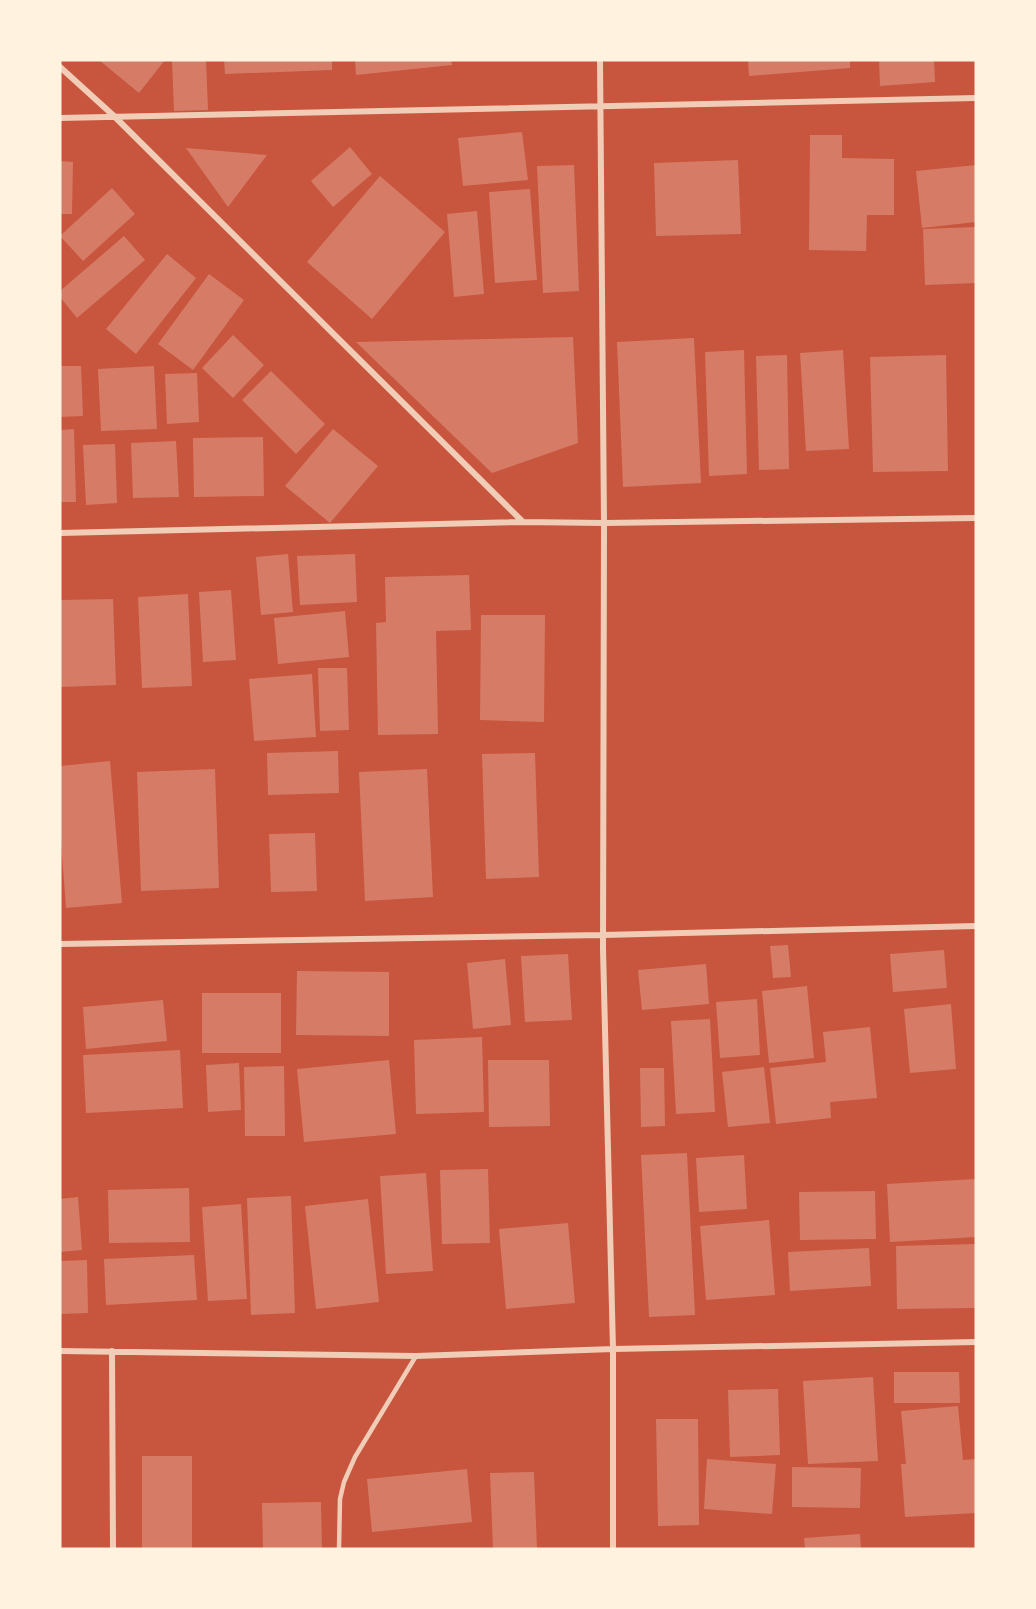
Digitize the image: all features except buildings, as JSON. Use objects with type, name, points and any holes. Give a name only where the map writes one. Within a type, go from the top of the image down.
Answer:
[{"type":"street","points":[[600,60],[604,523],[603,935],[614,1349],[613,1549]]},
{"type":"street","points":[[60,67],[114,116],[523,522]]},
{"type":"street","points":[[60,118],[976,98]]},
{"type":"street","points":[[60,533],[523,522],[976,518]]},
{"type":"street","points":[[60,944],[976,926]]},
{"type":"street","points":[[60,1351],[417,1356],[614,1349],[976,1342]]},
{"type":"street","points":[[112,1351],[113,1549]]},
{"type":"lane","points":[[339,1549],[340,1499],[344,1482],[355,1457],[417,1356]]}]
